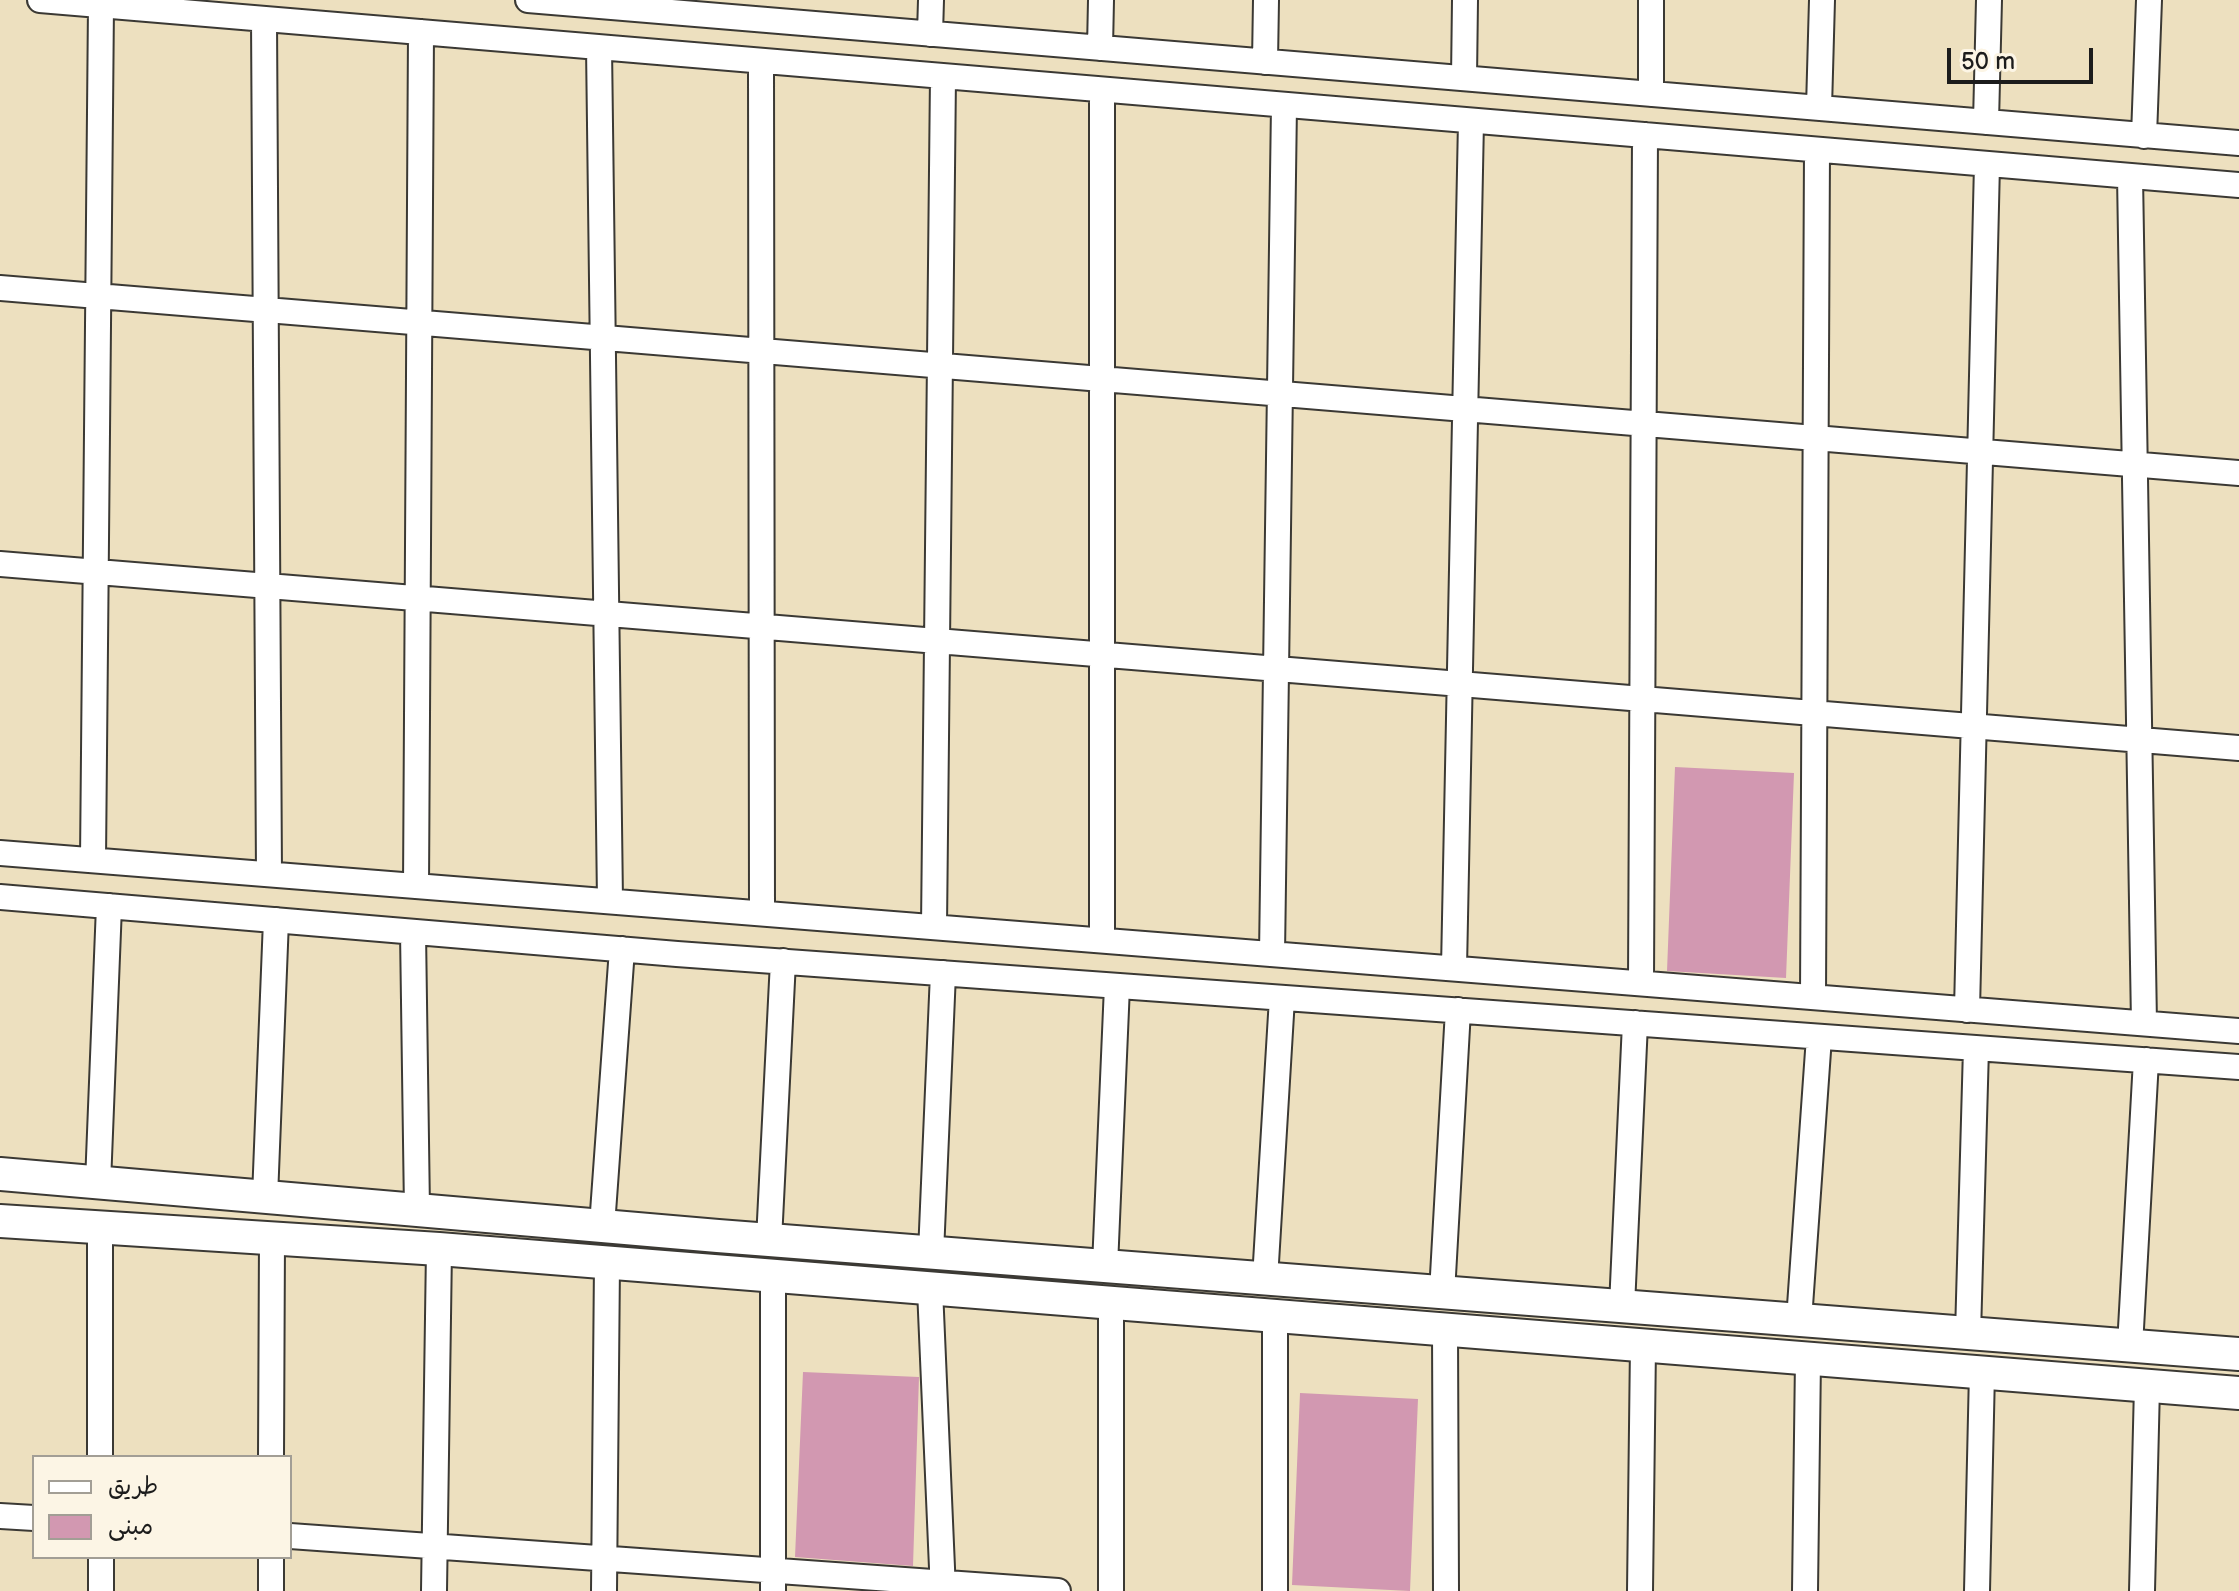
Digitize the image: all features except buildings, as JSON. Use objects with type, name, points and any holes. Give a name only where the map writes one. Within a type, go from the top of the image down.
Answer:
[{"type":"main road","points":[[0,1174],[769,1240],[2239,1354]]},
{"type":"main road","points":[[0,1221],[439,1249],[2239,1393]]},
{"type":"street","points":[[40,0],[2239,185]]},
{"type":"street","points":[[528,0],[771,10],[930,34],[2239,143]]},
{"type":"street","points":[[930,34],[931,0]]},
{"type":"street","points":[[1100,48],[1101,0]]},
{"type":"street","points":[[1265,62],[1266,0]]},
{"type":"street","points":[[1464,78],[1465,0]]},
{"type":"street","points":[[1651,0],[1651,94]]},
{"type":"street","points":[[1819,108],[1822,0]]},
{"type":"street","points":[[1986,122],[1989,0]]},
{"type":"street","points":[[2144,136],[2149,0]]},
{"type":"street","points":[[93,860],[101,5]]},
{"type":"street","points":[[264,19],[269,874]]},
{"type":"street","points":[[416,886],[421,32]]},
{"type":"street","points":[[599,47],[610,901]]},
{"type":"street","points":[[761,61],[762,913]]},
{"type":"street","points":[[934,927],[943,76]]},
{"type":"street","points":[[1102,90],[1102,940]]},
{"type":"street","points":[[1272,954],[1284,105]]},
{"type":"street","points":[[1454,968],[1471,121]]},
{"type":"street","points":[[1641,983],[1645,135]]},
{"type":"street","points":[[1813,997],[1817,150]]},
{"type":"street","points":[[1967,1010],[1987,164]]},
{"type":"street","points":[[2130,176],[2144,1023]]},
{"type":"street","points":[[0,288],[2239,473]]},
{"type":"street","points":[[0,564],[2239,748]]},
{"type":"street","points":[[0,853],[2239,1031]]},
{"type":"street","points":[[0,897],[622,949],[2239,1067]]},
{"type":"street","points":[[98,1183],[109,906]]},
{"type":"street","points":[[265,1197],[276,920]]},
{"type":"street","points":[[413,932],[417,1210]]},
{"type":"street","points":[[602,1226],[622,949]]},
{"type":"street","points":[[769,1240],[783,961]]},
{"type":"street","points":[[931,1253],[943,973]]},
{"type":"street","points":[[1105,1266],[1117,986]]},
{"type":"street","points":[[1265,1279],[1282,998]]},
{"type":"street","points":[[1442,1293],[1458,1010]]},
{"type":"street","points":[[1622,1306],[1635,1023]]},
{"type":"street","points":[[1799,1320],[1819,1037]]},
{"type":"street","points":[[1968,1334],[1976,1048]]},
{"type":"street","points":[[2130,1346],[2146,1060]]},
{"type":"street","points":[[100,1227],[100,1455]]},
{"type":"street","points":[[271,1455],[272,1238]]},
{"type":"street","points":[[434,1591],[439,1249]]},
{"type":"street","points":[[604,1591],[607,1263]]},
{"type":"street","points":[[773,1276],[773,1581]]},
{"type":"street","points":[[930,1289],[943,1587]]},
{"type":"street","points":[[1111,1303],[1111,1591]]},
{"type":"street","points":[[1275,1316],[1275,1591]]},
{"type":"street","points":[[1445,1330],[1446,1591]]},
{"type":"street","points":[[1640,1591],[1643,1345]]},
{"type":"street","points":[[1805,1591],[1808,1359]]},
{"type":"street","points":[[1977,1591],[1982,1372]]},
{"type":"street","points":[[2142,1591],[2147,1386]]},
{"type":"street","points":[[0,1516],[32,1518]]},
{"type":"street","points":[[292,1536],[604,1559],[773,1581],[1058,1591]]},
{"type":"street","points":[[101,1559],[101,1591]]},
{"type":"street","points":[[271,1559],[271,1591]]}]
